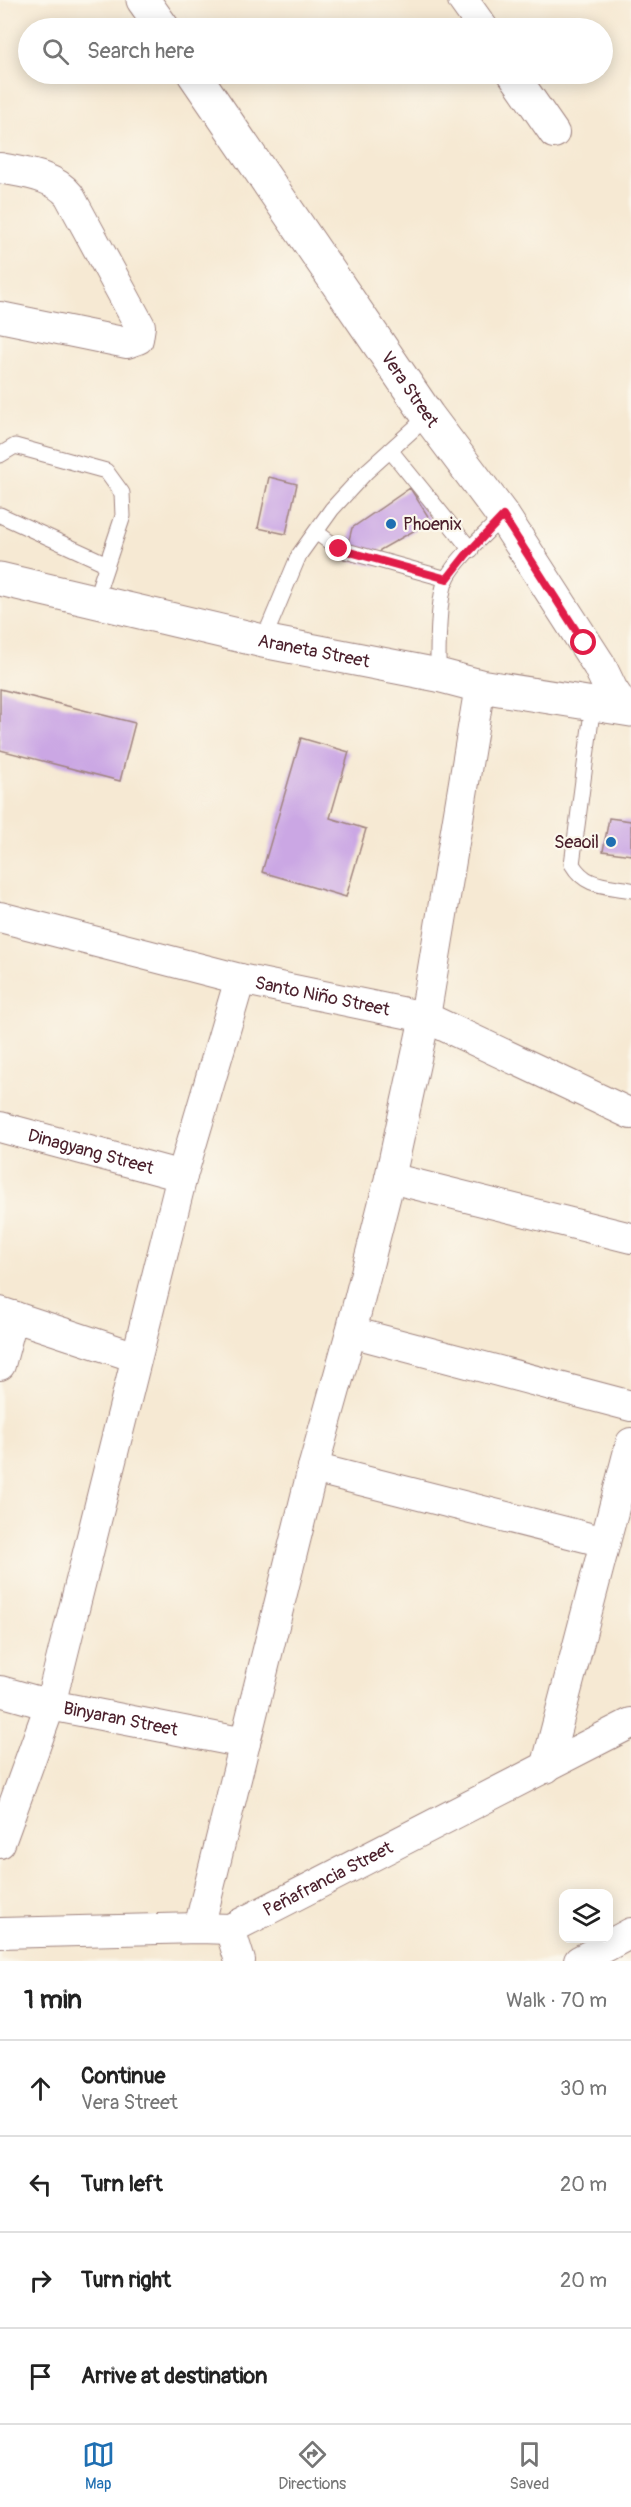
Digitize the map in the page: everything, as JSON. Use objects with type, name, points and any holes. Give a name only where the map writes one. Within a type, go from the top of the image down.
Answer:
[{"type":"main road","points":[[143,0],[156,18]]},
{"type":"main road","name":"Vera Street","points":[[201,84],[428,416],[503,516],[599,665],[616,707]]},
{"type":"main road","name":"Araneta Street","points":[[0,579],[263,641],[438,675],[480,686],[616,707]]},
{"type":"street","points":[[463,0],[476,18]]},
{"type":"street","points":[[520,84],[554,133]]},
{"type":"street","points":[[0,168],[51,180],[62,186],[140,327],[138,339],[127,343],[0,317]]},
{"type":"street","points":[[199,1928],[313,1468],[351,1332],[390,1178],[425,1017],[480,686]]},
{"type":"street","name":"Santo Niño Street","points":[[0,917],[240,979],[425,1017],[631,1114]]},
{"type":"street","points":[[0,1843],[50,1705],[182,1176],[240,979]]},
{"type":"street","name":"Dinagyang Street","points":[[0,1127],[182,1176]]},
{"type":"street","points":[[390,1178],[631,1238]]},
{"type":"street","points":[[0,1365],[7,1314],[136,1357]]},
{"type":"street","points":[[351,1332],[631,1406]]},
{"type":"street","points":[[546,1768],[631,1443]]},
{"type":"street","points":[[313,1468],[605,1542]]},
{"type":"street","name":"Binyaran Street","points":[[0,1691],[50,1705],[245,1743]]},
{"type":"street","name":"Peñafrancia Street","points":[[0,1932],[230,1929],[631,1723]]},
{"type":"street","points":[[230,1929],[240,1961]]},
{"type":"street","points":[[579,1961],[631,1933]]},
{"type":"lane","points":[[263,641],[299,555],[332,509],[366,472],[428,416]]},
{"type":"lane","points":[[0,455],[15,446],[106,471],[122,492],[123,516],[95,600]]},
{"type":"lane","points":[[390,450],[471,550]]},
{"type":"lane","points":[[0,515],[107,564]]},
{"type":"lane","points":[[438,675],[439,619],[447,579],[503,516]]},
{"type":"lane","points":[[316,532],[339,549],[447,579]]},
{"type":"lane","points":[[616,707],[572,864],[587,882],[631,890]]},
{"type":"building","points":[[269,477],[297,484],[286,534],[258,528]]},
{"type":"building","name":"Phoenix","points":[[410,488],[431,521],[380,550],[376,566],[344,559],[352,528]]},
{"type":"building","points":[[0,689],[135,723],[120,781],[0,750]]},
{"type":"building","points":[[301,738],[349,752],[330,818],[366,829],[346,897],[262,872]]},
{"type":"building","points":[[609,818],[631,821],[631,855],[603,851]]},
{"type":"place","name":"Phoenix","points":[[391,524]]},
{"type":"place","name":"Seaoil","points":[[611,842]]},
{"type":"route","points":[[339,549],[447,579],[503,516],[584,643]]}]
